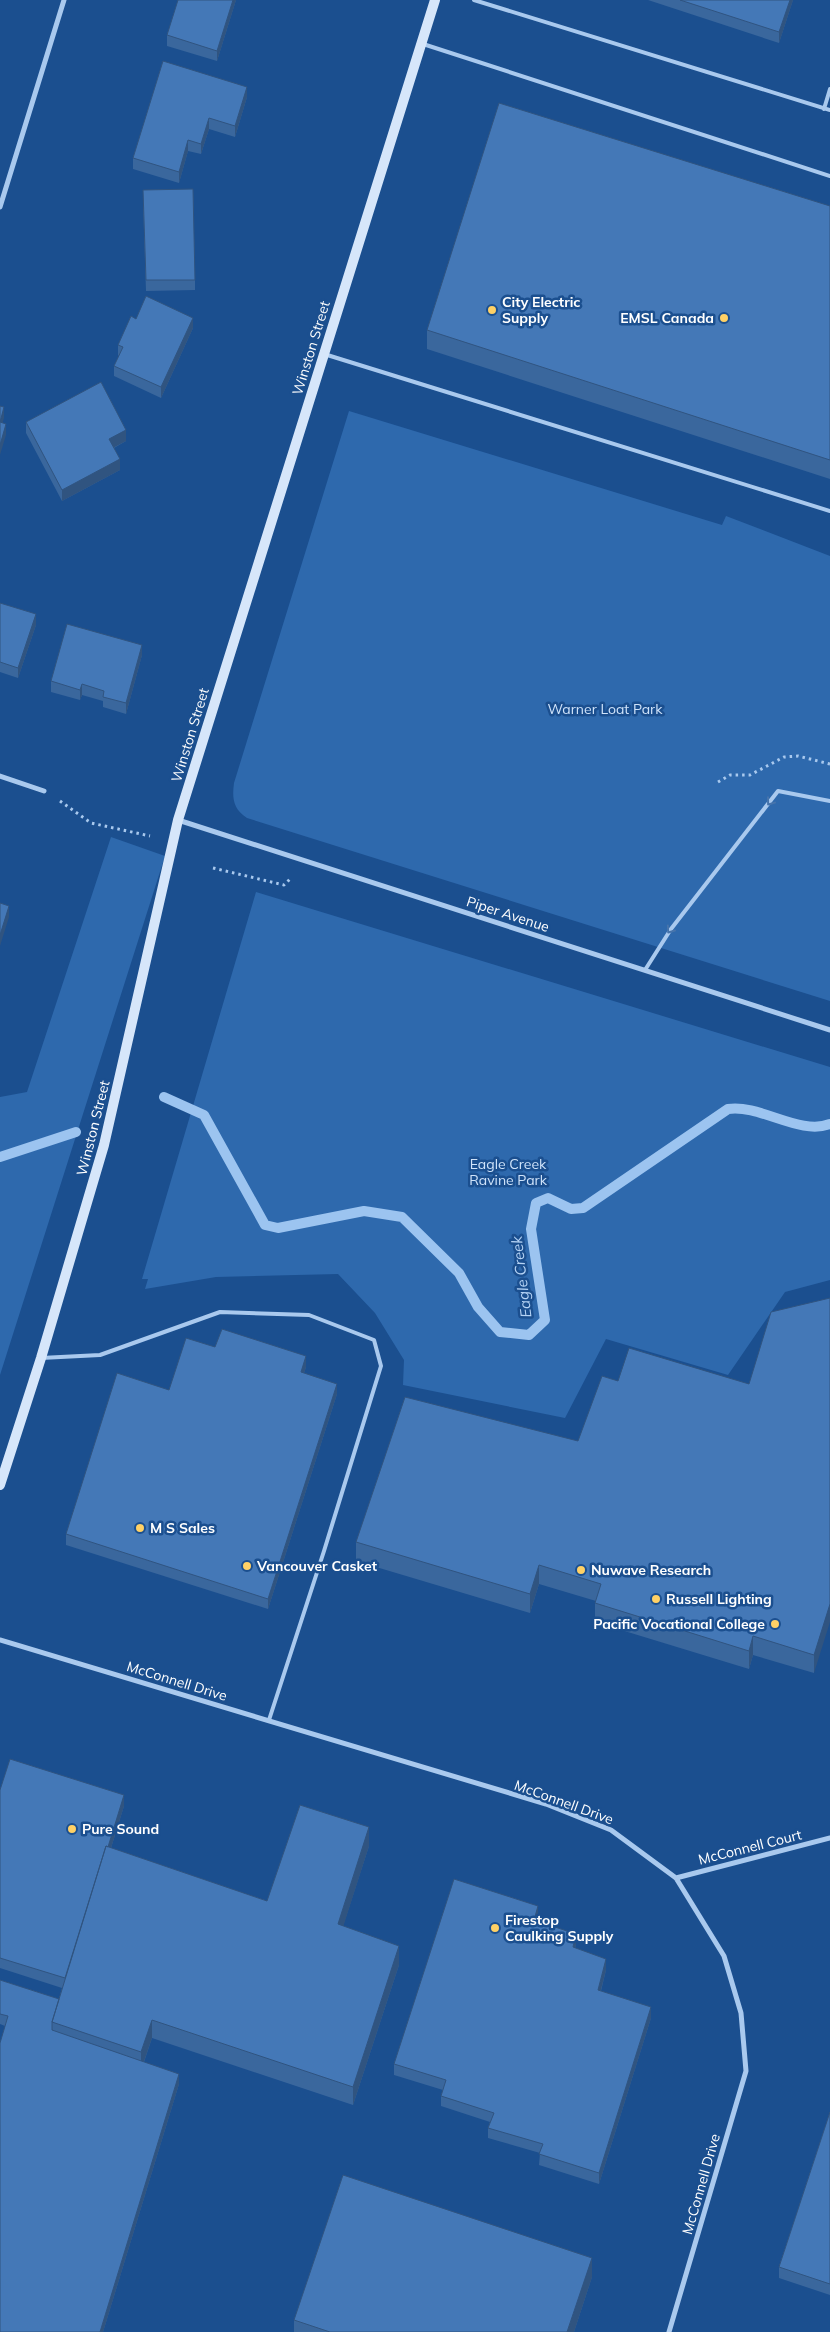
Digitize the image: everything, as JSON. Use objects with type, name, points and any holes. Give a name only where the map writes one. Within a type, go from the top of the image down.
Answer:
[{"type":"street","points":[[0,207],[64,0]]},
{"type":"street","name":"Winston Street","points":[[0,1485],[41,1358],[104,1146],[178,820],[435,0]]},
{"type":"street","points":[[0,776],[44,790]]},
{"type":"street","name":"Piper Avenue","points":[[178,820],[830,1030]]},
{"type":"street","name":"McConnell Drive","points":[[0,1640],[269,1720],[562,1811],[611,1830],[676,1878],[724,1956],[741,2013],[746,2070],[669,2332]]},
{"type":"street","name":"McConnell Court","points":[[676,1878],[830,1838]]},
{"type":"lane","points":[[474,0],[830,110]]},
{"type":"lane","points":[[421,44],[830,176]]},
{"type":"lane","points":[[824,108],[830,89]]},
{"type":"lane","points":[[324,354],[830,511]]},
{"type":"lane","points":[[645,970],[671,929],[778,791],[830,800]]},
{"type":"lane","points":[[41,1358],[100,1355],[220,1312],[309,1315],[374,1340],[381,1366],[269,1720]]},
{"type":"path","points":[[718,782],[730,776],[750,775],[784,757],[798,756],[830,764]]},
{"type":"path","points":[[44,790],[91,823],[153,837]]},
{"type":"path","points":[[212,868],[284,885],[309,862]]},
{"type":"green space","name":"Warner Loat Park","points":[[349,411],[722,525],[726,516],[830,556],[830,1001],[242,815],[234,803],[234,783]]},
{"type":"green space","points":[[111,837],[165,856],[0,1375],[0,1097],[27,1092]]},
{"type":"green space","name":"Eagle Creek Ravine Park","points":[[256,892],[830,1067],[830,1280],[785,1292],[728,1375],[606,1339],[565,1418],[403,1385],[404,1360],[375,1313],[338,1274],[216,1277],[145,1289],[148,1279],[142,1279]]},
{"type":"building","points":[[178,0],[233,0],[217,51],[167,35]]},
{"type":"building","points":[[680,0],[790,0],[779,32]]},
{"type":"building","points":[[163,61],[247,87],[235,126],[209,118],[201,144],[188,140],[179,172],[133,158]]},
{"type":"building","points":[[499,103],[830,206],[830,460],[427,330]]},
{"type":"building","points":[[193,189],[195,280],[146,280],[143,190]]},
{"type":"building","points":[[146,296],[193,318],[161,387],[114,366],[123,347],[118,345],[131,316],[136,319]]},
{"type":"building","points":[[101,382],[126,430],[109,439],[120,459],[62,490],[26,422]]},
{"type":"building","points":[[0,406],[4,407],[0,422]]},
{"type":"building","points":[[0,422],[6,424],[0,445]]},
{"type":"building","points":[[0,603],[36,614],[18,668],[0,662]]},
{"type":"building","points":[[67,624],[142,645],[126,703],[103,697],[104,691],[82,684],[80,690],[51,681]]},
{"type":"building","points":[[0,903],[9,906],[0,935]]},
{"type":"building","points":[[830,1298],[830,1604],[814,1655],[753,1636],[749,1651],[595,1603],[601,1584],[539,1565],[530,1594],[356,1542],[405,1397],[578,1441],[602,1376],[618,1381],[629,1348],[749,1384],[771,1312]]},
{"type":"building","points":[[222,1329],[306,1356],[301,1372],[337,1384],[268,1599],[66,1534],[117,1373],[169,1390],[186,1338],[215,1347]]},
{"type":"building","points":[[10,1759],[124,1795],[65,1978],[0,1958],[0,1790]]},
{"type":"building","points":[[300,1805],[369,1827],[338,1924],[399,1946],[353,2087],[152,2020],[141,2052],[52,2022],[106,1846],[267,1901]]},
{"type":"building","points":[[454,1879],[538,1906],[534,1920],[576,1934],[573,1947],[606,1959],[598,1990],[651,2007],[599,2173],[539,2154],[543,2144],[488,2128],[494,2113],[441,2096],[446,2080],[394,2064]]},
{"type":"building","points":[[0,1980],[59,1999],[52,2022],[52,2030],[179,2074],[100,2332],[0,2332],[0,2043],[8,2016],[0,2014]]},
{"type":"building","points":[[830,2112],[830,2284],[779,2267]]},
{"type":"building","points":[[343,2175],[592,2258],[567,2332],[330,2332],[294,2320]]},
{"type":"waterway","name":"Eagle Creek","points":[[164,1097],[204,1115],[265,1225],[278,1228],[364,1211],[402,1217],[459,1273],[478,1307],[500,1332],[529,1335],[545,1320],[531,1229],[536,1203],[548,1198],[571,1209],[583,1208],[728,1109],[753,1111],[806,1126],[818,1127],[830,1124]]},
{"type":"waterway","name":"Eagle Creek","points":[[0,1157],[76,1132]]},
{"type":"place","name":"City Electric Supply","points":[[492,310]]},
{"type":"place","name":"EMSL Canada","points":[[724,318]]},
{"type":"place","name":"M S Sales","points":[[140,1528]]},
{"type":"place","name":"Vancouver Casket","points":[[247,1566]]},
{"type":"place","name":"Nuwave Research","points":[[581,1570]]},
{"type":"place","name":"Russell Lighting","points":[[656,1599]]},
{"type":"place","name":"Pacific Vocational College","points":[[775,1624]]},
{"type":"place","name":"Pure Sound","points":[[72,1829]]},
{"type":"place","name":"Firestop Caulking Supply","points":[[495,1928]]}]
